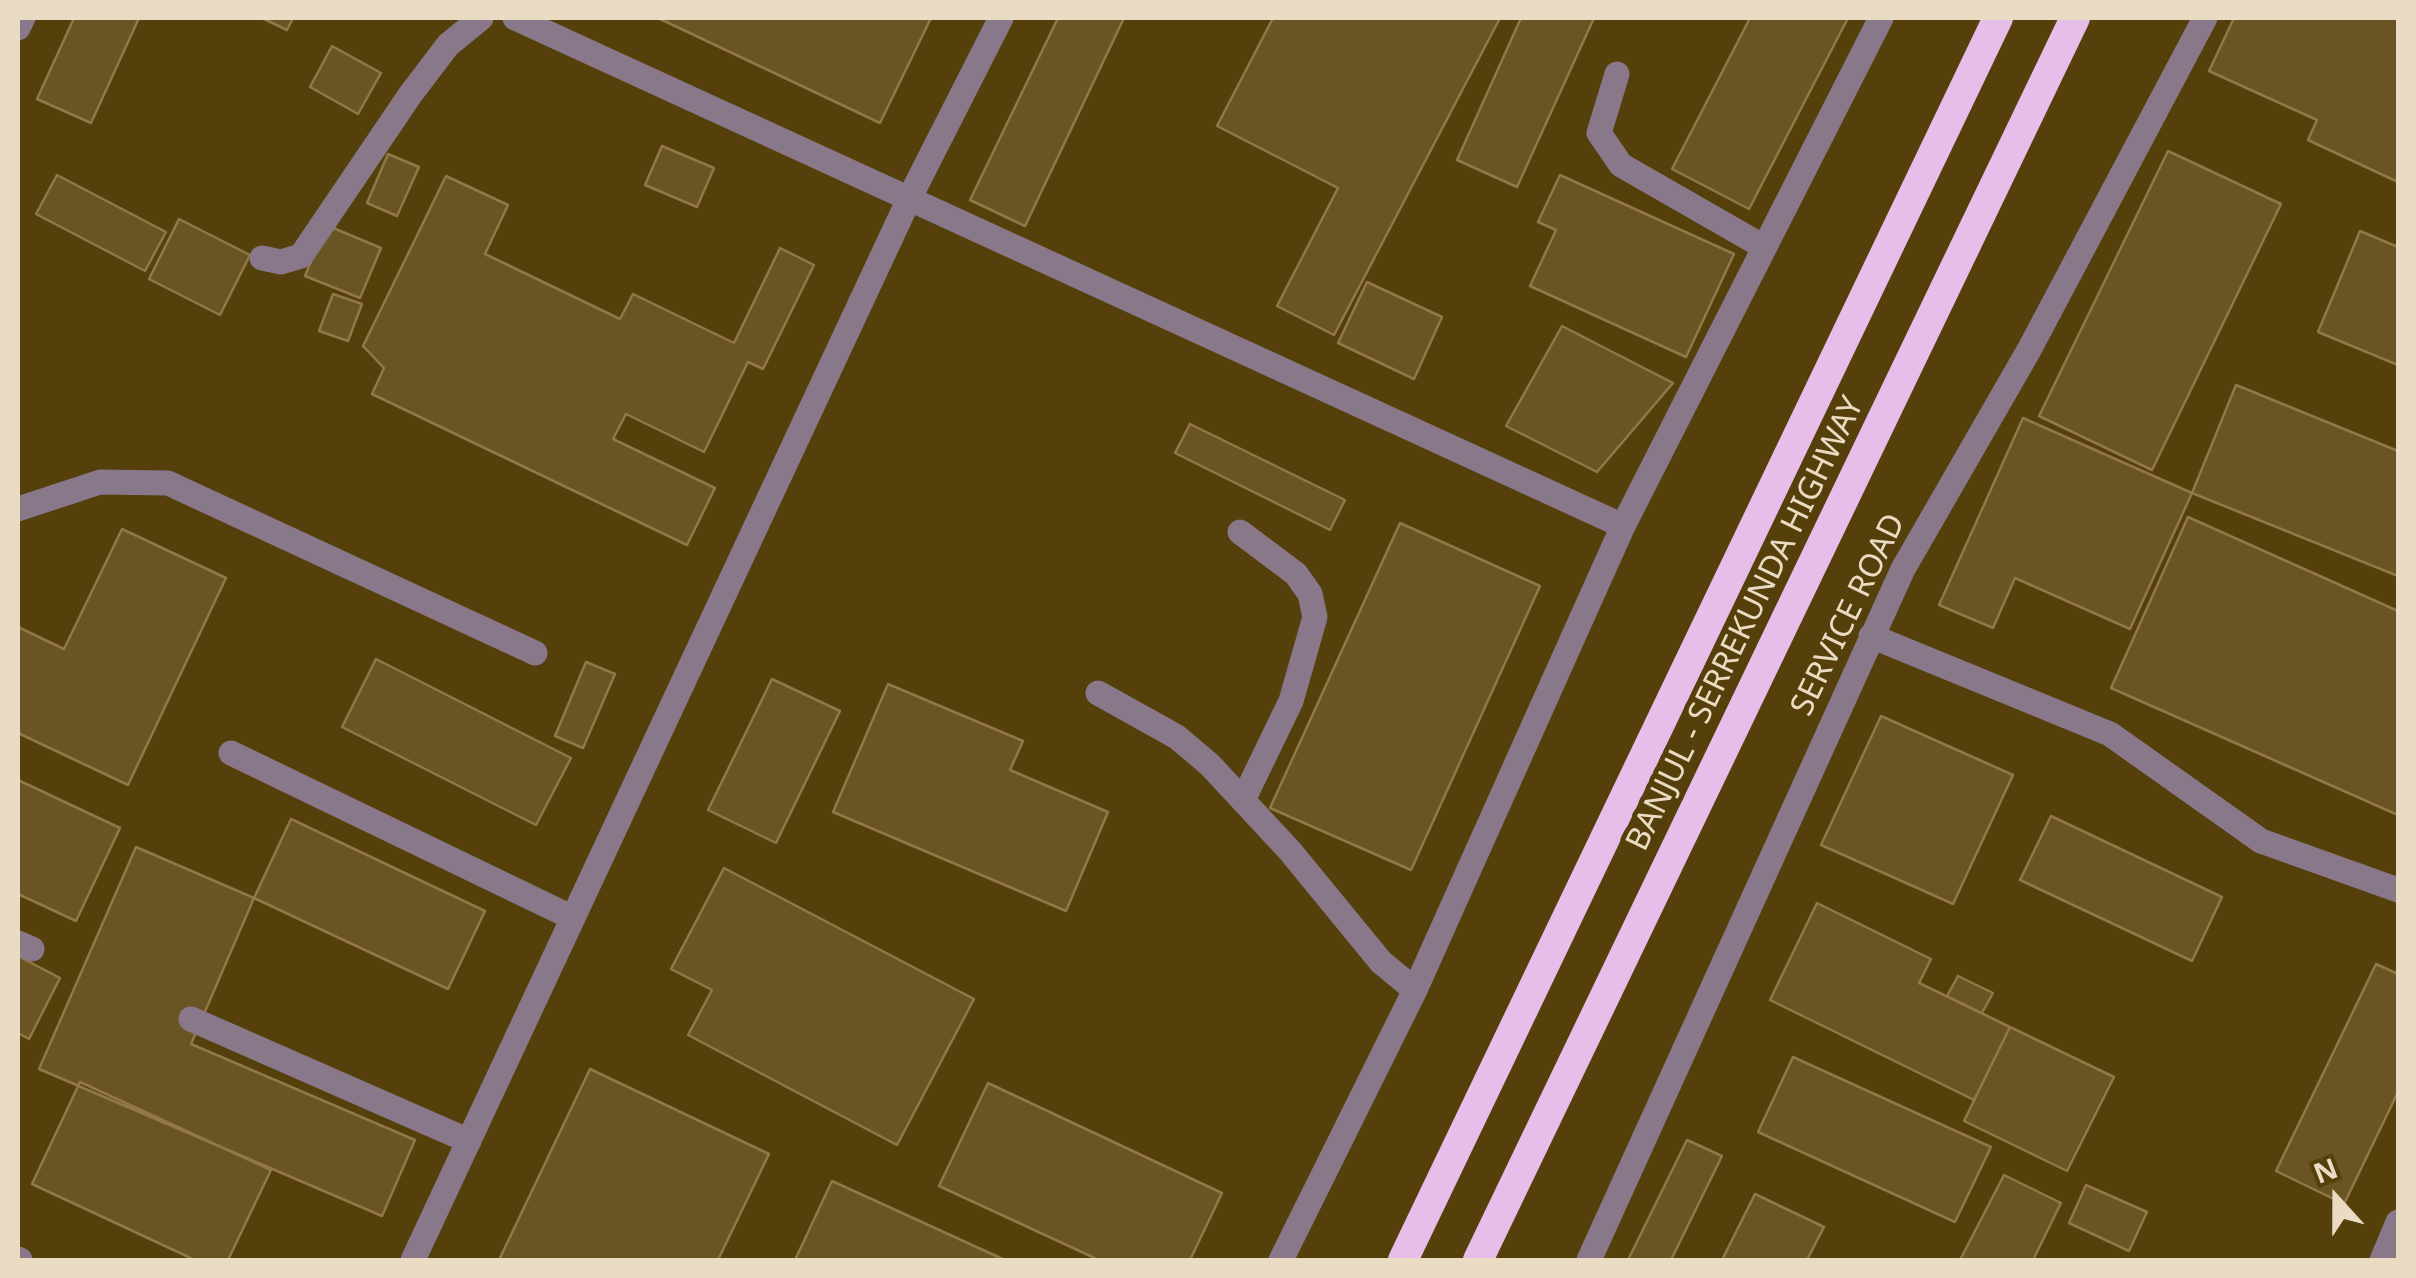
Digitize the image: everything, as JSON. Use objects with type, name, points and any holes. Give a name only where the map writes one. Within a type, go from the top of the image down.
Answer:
[{"type":"highway","name":"BANJUL - SERREKUNDA HIGHWAY","points":[[1403,1260],[1998,18]]},
{"type":"highway","name":"BANJUL - SERREKUNDA HIGHWAY","points":[[1478,1260],[2074,18]]},
{"type":"street","points":[[18,28],[23,18]]},
{"type":"street","points":[[262,258],[281,262],[301,256],[410,95],[448,45],[480,18]]},
{"type":"street","points":[[515,18],[1623,526]]},
{"type":"street","points":[[413,1260],[909,200],[1001,18]]},
{"type":"street","points":[[1281,1260],[1415,990],[1623,526],[1881,18]]},
{"type":"street","name":"SERVICE ROAD","points":[[1589,1260],[1871,636],[2204,18]]},
{"type":"street","points":[[1617,74],[1598,132],[1621,165],[1764,248]]},
{"type":"street","points":[[18,508],[100,482],[168,483],[535,653]]},
{"type":"street","points":[[1240,532],[1296,574],[1310,594],[1315,617],[1309,652],[1291,701],[1244,798]]},
{"type":"street","points":[[1871,636],[2110,734],[2261,841],[2398,890]]},
{"type":"street","points":[[1098,693],[1177,736],[1244,798],[1340,918],[1381,962],[1415,990]]},
{"type":"street","points":[[231,753],[573,918]]},
{"type":"street","points":[[190,1019],[469,1141]]},
{"type":"street","points":[[2382,1260],[2398,1222]]},
{"type":"building","points":[[74,18],[139,18],[91,123],[37,99]]},
{"type":"building","points":[[262,18],[293,18],[287,30]]},
{"type":"building","points":[[658,18],[931,18],[880,123]]},
{"type":"building","points":[[1058,18],[1124,18],[1025,226],[970,200]]},
{"type":"building","points":[[1273,18],[1500,18],[1334,335],[1277,306],[1338,188],[1217,126]]},
{"type":"building","points":[[1521,18],[1594,18],[1517,187],[1457,160]]},
{"type":"building","points":[[1750,18],[1848,18],[1749,209],[1672,169]]},
{"type":"building","points":[[2234,18],[2398,18],[2398,182],[2308,140],[2317,120],[2209,71]]},
{"type":"building","points":[[332,46],[381,73],[358,114],[310,87]]},
{"type":"building","points":[[662,146],[714,168],[697,207],[645,185]]},
{"type":"building","points":[[2168,151],[2281,204],[2152,470],[2039,416]]},
{"type":"building","points":[[388,154],[419,167],[397,216],[367,203]]},
{"type":"building","points":[[57,175],[166,232],[145,271],[36,214]]},
{"type":"building","points":[[1560,175],[1734,254],[1686,357],[1530,286],[1556,230],[1538,222]]},
{"type":"building","points":[[446,176],[508,205],[485,254],[620,319],[633,294],[734,343],[780,248],[814,265],[763,369],[748,362],[704,452],[626,414],[613,439],[715,488],[687,545],[372,394],[384,368],[363,346]]},
{"type":"building","points":[[179,219],[250,255],[220,315],[149,279]]},
{"type":"building","points":[[326,225],[381,248],[360,298],[305,276]]},
{"type":"building","points":[[2360,231],[2398,247],[2398,365],[2318,332]]},
{"type":"building","points":[[1367,282],[1442,317],[1414,379],[1338,343]]},
{"type":"building","points":[[333,294],[362,304],[348,341],[319,331]]},
{"type":"building","points":[[1562,326],[1673,383],[1597,472],[1506,426]]},
{"type":"building","points":[[2236,385],[2398,451],[2398,576],[2192,493]]},
{"type":"building","points":[[2023,418],[2192,493],[2130,629],[2015,578],[1993,628],[1939,605]]},
{"type":"building","points":[[1190,424],[1345,500],[1330,530],[1175,453]]},
{"type":"building","points":[[2188,517],[2398,611],[2398,815],[2111,688]]},
{"type":"building","points":[[1400,523],[1540,586],[1411,870],[1270,808]]},
{"type":"building","points":[[122,529],[226,578],[128,785],[18,733],[18,627],[64,649]]},
{"type":"building","points":[[376,659],[571,758],[536,825],[342,727]]},
{"type":"building","points":[[586,662],[615,674],[583,748],[555,736]]},
{"type":"building","points":[[772,679],[840,711],[776,843],[708,810]]},
{"type":"building","points":[[888,684],[1023,741],[1010,770],[1108,812],[1066,911],[833,812]]},
{"type":"building","points":[[1881,716],[2013,775],[1953,904],[1821,845]]},
{"type":"building","points":[[18,780],[120,828],[76,921],[18,894]]},
{"type":"building","points":[[2051,816],[2222,897],[2192,961],[2020,880]]},
{"type":"building","points":[[291,819],[485,911],[448,989],[254,898]]},
{"type":"building","points":[[136,847],[254,898],[191,1044],[415,1140],[382,1216],[39,1069]]},
{"type":"building","points":[[724,868],[974,999],[897,1145],[688,1035],[712,990],[671,969]]},
{"type":"building","points":[[1817,903],[1931,959],[1919,983],[2010,1027],[1974,1100],[1770,1000]]},
{"type":"building","points":[[18,956],[60,978],[29,1039],[18,1033]]},
{"type":"building","points":[[2376,964],[2398,974],[2398,1092],[2344,1204],[2276,1171]]},
{"type":"building","points":[[1958,976],[1993,993],[1982,1013],[1947,996]]},
{"type":"building","points":[[2010,1027],[2114,1077],[2067,1171],[1964,1121]]},
{"type":"building","points":[[1793,1057],[1991,1147],[1955,1222],[1758,1132]]},
{"type":"building","points":[[590,1069],[769,1154],[718,1260],[499,1260]]},
{"type":"building","points":[[80,1082],[271,1170],[228,1260],[195,1260],[32,1184]]},
{"type":"building","points":[[988,1083],[1222,1193],[1190,1260],[1099,1260],[939,1186]]},
{"type":"building","points":[[1687,1140],[1722,1156],[1671,1260],[1628,1260]]},
{"type":"building","points":[[2004,1175],[2061,1203],[2033,1260],[1960,1260]]},
{"type":"building","points":[[832,1181],[1005,1260],[795,1260]]},
{"type":"building","points":[[2086,1185],[2147,1212],[2129,1251],[2069,1223]]},
{"type":"building","points":[[1755,1194],[1824,1227],[1807,1260],[1722,1260]]}]
